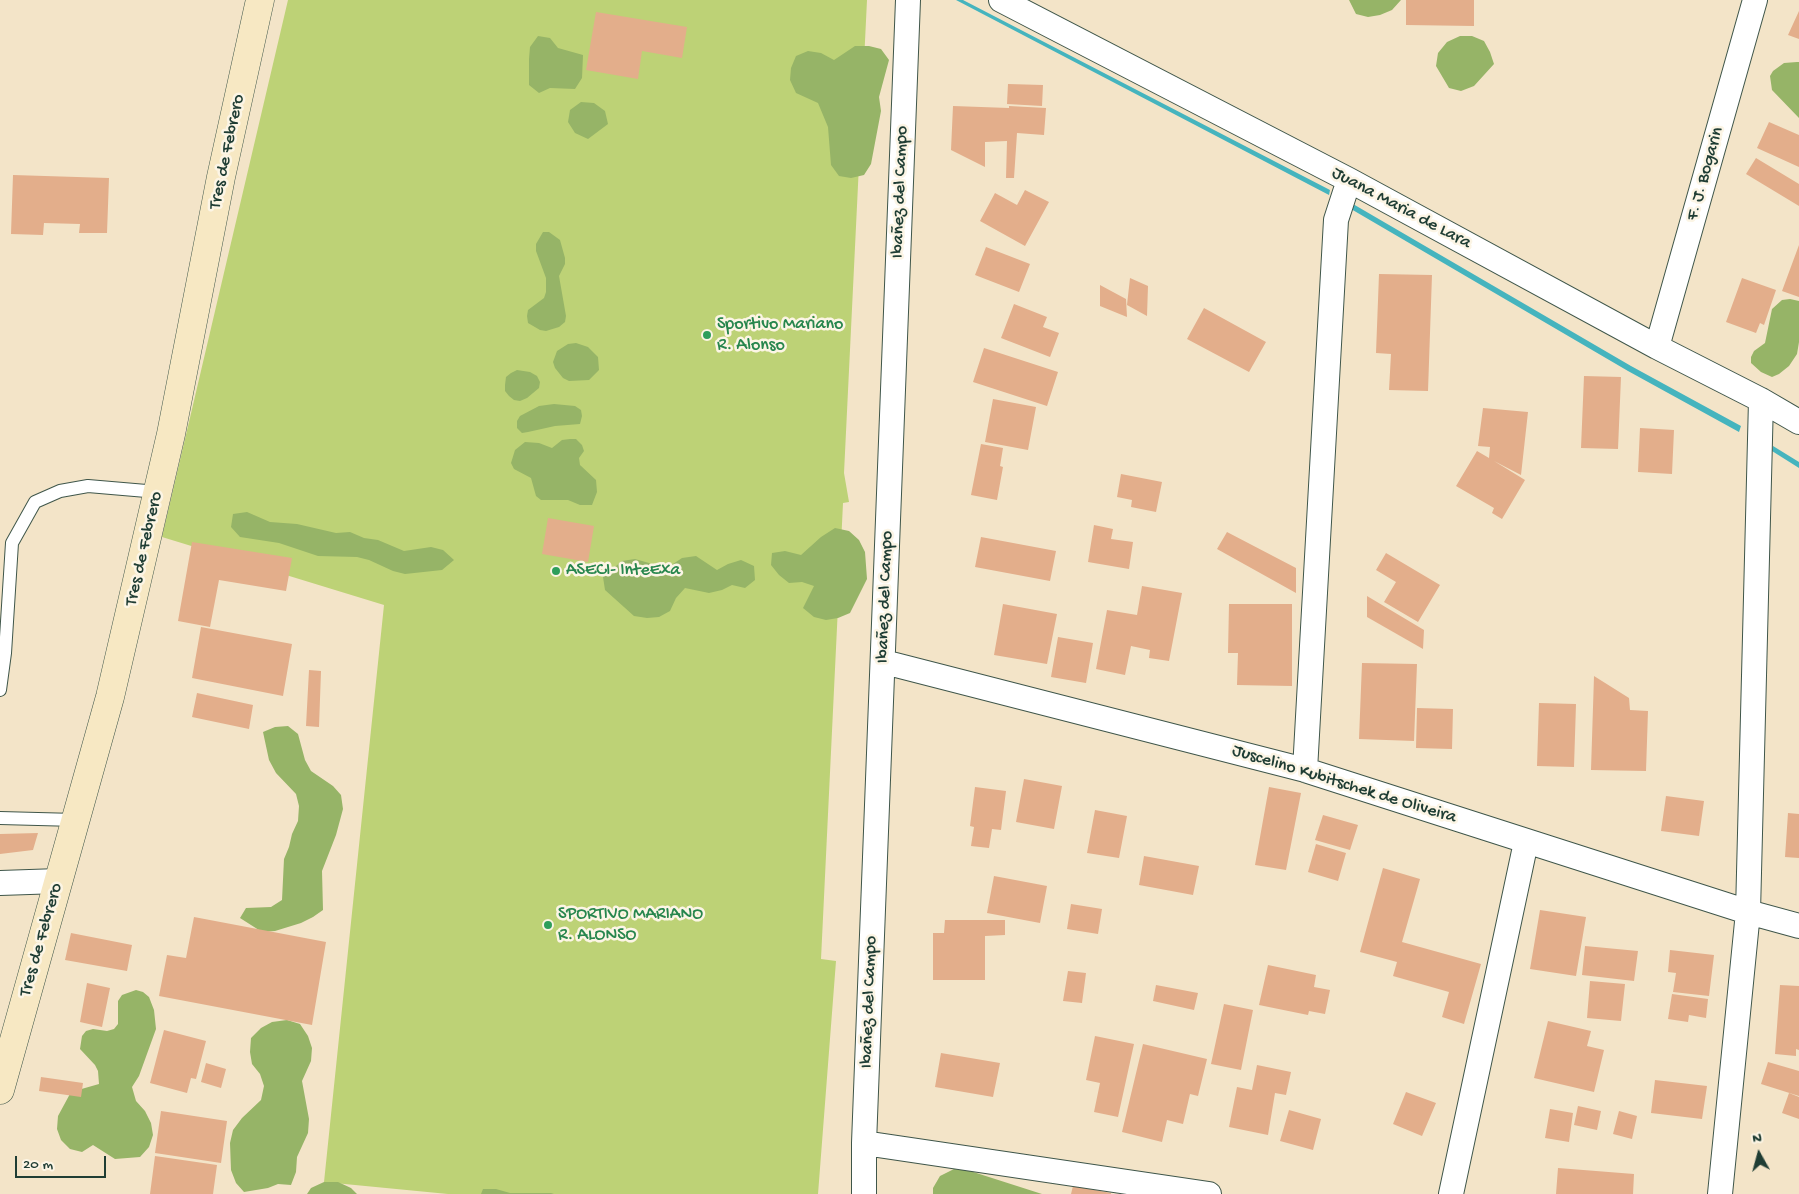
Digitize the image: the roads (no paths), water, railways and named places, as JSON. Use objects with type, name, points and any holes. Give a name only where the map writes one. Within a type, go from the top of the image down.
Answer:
[{"type":"street","name":"Tres de Febrero","points":[[0,1090],[110,697],[171,434],[221,177],[260,0]]},
{"type":"street","name":"Ibañez del Campo","points":[[864,1194],[864,1143],[908,0]]},
{"type":"street","name":"Juana Maria de Lara","points":[[1001,0],[1349,180],[1799,422]]},
{"type":"street","name":"F. J. Bogarin","points":[[1657,347],[1755,0]]},
{"type":"street","points":[[1305,770],[1336,220],[1349,180]]},
{"type":"street","points":[[1720,1194],[1748,912],[1761,400]]},
{"type":"street","name":"Juscelino Kubitschek de Oliveira","points":[[884,662],[1305,770],[1526,842],[1748,912],[1799,926]]},
{"type":"street","points":[[1450,1194],[1526,842]]},
{"type":"street","points":[[0,883],[59,881]]},
{"type":"street","points":[[864,1143],[1209,1194]]},
{"type":"lane","points":[[0,690],[5,654],[12,543],[35,502],[60,492],[88,486],[158,492]]},
{"type":"lane","points":[[0,818],[76,820]]},
{"type":"water","points":[[956,0],[963,0],[1330,190],[1329,195]]},
{"type":"water","points":[[1353,204],[1631,366],[1741,426],[1739,432],[1628,371],[1351,209]]},
{"type":"water","points":[[1773,446],[1799,462],[1799,468],[1772,451]]},
{"type":"place","name":"Sportivo Mariano R. Alonso","points":[[707,335]]},
{"type":"place","name":"ASECI- InteExa","points":[[556,571]]},
{"type":"place","name":"SPORTIVO MARIANO R. ALONSO","points":[[548,925]]}]
